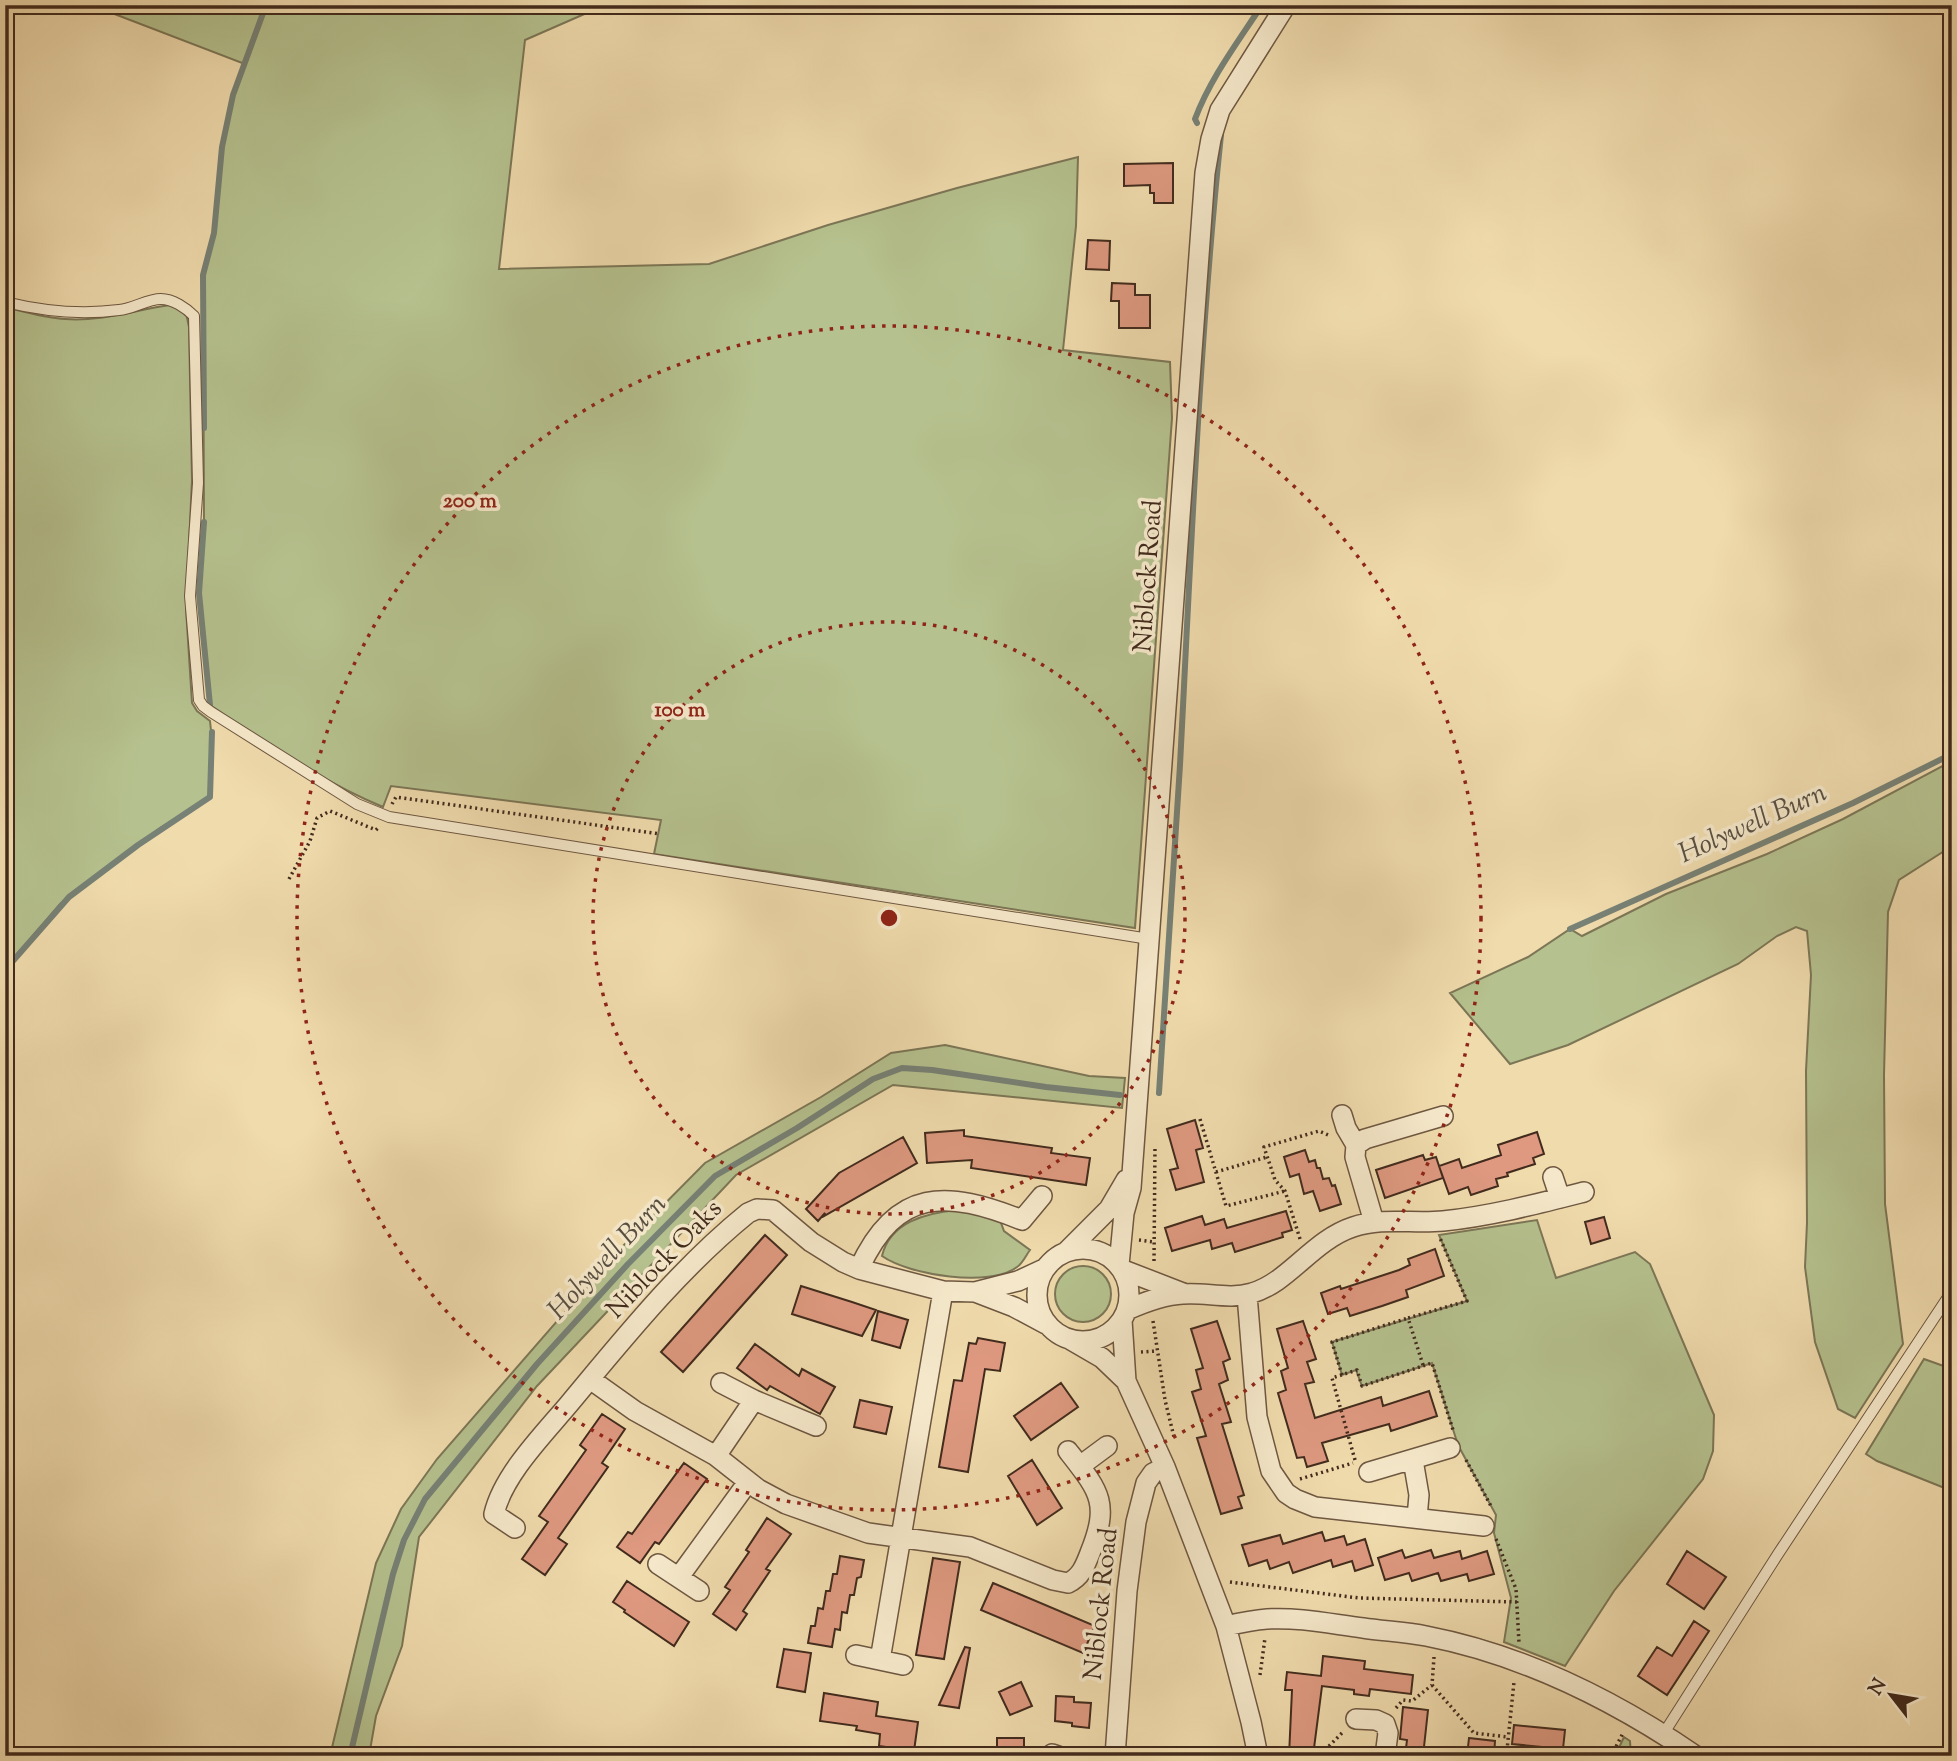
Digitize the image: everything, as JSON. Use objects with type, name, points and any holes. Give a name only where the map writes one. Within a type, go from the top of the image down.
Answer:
[{"type":"street","name":"Niblock Road","points":[[1120,1267],[1121,1236],[1131,1188],[1135,1138],[1205,173],[1220,110],[1286,5]]},
{"type":"street","points":[[1342,1115],[1356,1145],[1355,1157],[1374,1222]]},
{"type":"street","points":[[1356,1145],[1365,1139],[1443,1116]]},
{"type":"street","name":"Niblock Road","points":[[1067,1251],[1110,1209],[1132,1170]]},
{"type":"street","points":[[1553,1177],[1560,1198]]},
{"type":"street","points":[[1071,1340],[1100,1338],[1112,1331],[1125,1315],[1150,1299],[1184,1294],[1247,1295],[1267,1287],[1333,1235],[1356,1226],[1374,1222],[1433,1222],[1504,1213],[1584,1192]]},
{"type":"street","points":[[859,1269],[874,1238],[883,1227],[914,1207],[933,1201],[959,1200],[992,1208],[1022,1220],[1042,1196]]},
{"type":"street","name":"Niblock Oaks","points":[[515,1528],[494,1514],[499,1499],[535,1445],[662,1296],[747,1213],[757,1209],[774,1210],[828,1254],[859,1269],[943,1291],[975,1292],[1017,1281],[1044,1269]]},
{"type":"street","points":[[1126,1381],[1125,1315],[1128,1286],[1120,1267],[1097,1250],[1082,1248],[1067,1251],[1054,1258],[1044,1269],[1038,1282],[1036,1297],[1039,1311],[1046,1324],[1058,1334],[1102,1358],[1126,1381],[1165,1467],[1226,1626],[1258,1756]]},
{"type":"street","points":[[1120,1267],[1184,1294]]},
{"type":"street","points":[[880,1660],[943,1291]]},
{"type":"street","name":"Niblock Oaks","points":[[975,1292],[1014,1307],[1046,1324]]},
{"type":"street","points":[[1247,1295],[1257,1417],[1271,1472],[1279,1486],[1295,1499],[1315,1507],[1484,1526]]},
{"type":"street","points":[[590,1379],[635,1411],[716,1456],[748,1482],[786,1504],[868,1533],[970,1547],[1060,1583],[1068,1583],[1080,1574],[1101,1523],[1101,1503],[1074,1458],[1107,1446]]},
{"type":"street","points":[[721,1383],[754,1401],[816,1426]]},
{"type":"street","points":[[716,1456],[754,1401]]},
{"type":"street","points":[[1369,1472],[1450,1448]]},
{"type":"street","points":[[1413,1460],[1419,1494],[1417,1518]]},
{"type":"street","name":"Niblock Road","points":[[1115,1756],[1127,1591],[1136,1522],[1146,1483],[1153,1473],[1165,1467]]},
{"type":"street","points":[[679,1577],[748,1482]]},
{"type":"street","points":[[658,1564],[699,1591]]},
{"type":"street","points":[[1226,1626],[1267,1619],[1296,1619],[1436,1639],[1516,1661],[1589,1691],[1664,1733],[1696,1756]]},
{"type":"street","points":[[856,1655],[903,1665]]},
{"type":"street","points":[[1356,1719],[1382,1722],[1388,1733],[1385,1756]]},
{"type":"lane","points":[[5,302],[77,313],[121,310],[161,299],[185,307],[194,316],[198,483],[190,596],[199,700],[202,706],[211,712],[346,797],[389,817],[1149,939]]},
{"type":"lane","points":[[1664,1733],[1778,1554],[1952,1291]]},
{"type":"path","points":[[289,878],[307,849],[317,818],[330,811],[376,830],[389,817],[396,796],[660,834]]},
{"type":"path","points":[[1200,1119],[1226,1206],[1285,1191]]},
{"type":"path","points":[[1309,1253],[1300,1239],[1285,1191],[1275,1180],[1264,1147],[1318,1131],[1356,1145]]},
{"type":"path","points":[[1135,1138],[1156,1146],[1154,1266],[1150,1279]]},
{"type":"path","points":[[1216,1172],[1267,1157]]},
{"type":"path","points":[[1342,1374],[1332,1342],[1467,1301],[1433,1222]]},
{"type":"path","points":[[1150,1299],[1165,1400],[1177,1447]]},
{"type":"path","points":[[1408,1318],[1423,1366]]},
{"type":"path","points":[[1279,1486],[1356,1462],[1369,1472]]},
{"type":"path","points":[[1232,1592],[1228,1582],[1359,1598],[1517,1602],[1519,1637],[1508,1737],[1509,1756]]},
{"type":"path","points":[[1259,1684],[1267,1619]]},
{"type":"path","points":[[1436,1639],[1432,1685],[1474,1733],[1508,1737]]},
{"type":"path","points":[[1382,1722],[1403,1700],[1412,1701],[1432,1685]]},
{"type":"path","points":[[1611,1756],[1633,1715]]},
{"type":"path","points":[[1326,1756],[1326,1749],[1356,1719]]},
{"type":"green space","points":[[91,5],[605,5],[525,40],[499,269],[709,264],[828,225],[1078,157],[1076,226],[1063,350],[1170,362],[1172,418],[1135,928],[654,854],[661,820],[391,786],[383,807],[315,773],[210,705],[199,593],[204,522],[203,275],[214,233],[222,147],[233,95],[245,64]]},
{"type":"green space","points":[[170,305],[186,313],[189,327],[192,480],[186,609],[192,703],[197,711],[210,721],[210,797],[160,828],[60,904],[5,969],[5,307],[50,317],[78,319]]},
{"type":"green space","points":[[1952,761],[1952,846],[1899,880],[1888,912],[1884,1075],[1885,1204],[1903,1344],[1855,1418],[1838,1409],[1815,1342],[1805,1267],[1806,1071],[1811,975],[1807,931],[1796,927],[1777,936],[1738,964],[1568,1045],[1510,1064],[1450,993],[1528,957],[1570,929],[1582,936],[1666,894],[1767,854],[1843,819]]},
{"type":"green space","points":[[945,1045],[1089,1076],[1125,1078],[1122,1108],[893,1085],[736,1175],[537,1386],[419,1537],[402,1646],[376,1716],[369,1756],[330,1756],[376,1563],[401,1509],[437,1459],[619,1250],[705,1163],[821,1097],[891,1053]]},
{"type":"green space","points":[[957,1210],[1000,1220],[1004,1231],[1030,1250],[1017,1267],[1005,1273],[970,1278],[911,1269],[882,1256],[886,1244],[901,1227],[922,1217]]},
{"type":"green space","points":[[1537,1220],[1556,1278],[1635,1252],[1650,1264],[1714,1415],[1713,1451],[1703,1479],[1614,1591],[1565,1666],[1504,1642],[1511,1598],[1494,1533],[1496,1515],[1458,1445],[1432,1363],[1362,1386],[1356,1370],[1342,1375],[1332,1342],[1467,1301],[1439,1235]]},
{"type":"green space","points":[[1077,1266],[1089,1266],[1103,1274],[1111,1288],[1109,1305],[1103,1314],[1089,1322],[1077,1322],[1060,1310],[1055,1300],[1055,1288],[1067,1271]]},
{"type":"green space","points":[[1924,1359],[1952,1369],[1952,1491],[1866,1454]]},
{"type":"green space","points":[[1624,1737],[1630,1741],[1631,1756],[1615,1756]]},
{"type":"building","points":[[1173,163],[1173,203],[1154,203],[1154,193],[1150,193],[1150,185],[1124,186],[1124,164]]},
{"type":"building","points":[[1088,240],[1110,241],[1109,270],[1086,269]]},
{"type":"building","points":[[1112,283],[1135,284],[1135,295],[1150,295],[1150,328],[1119,328],[1119,301],[1111,301]]},
{"type":"building","points":[[1195,1120],[1203,1148],[1196,1150],[1204,1182],[1176,1190],[1170,1170],[1178,1168],[1167,1129]]},
{"type":"building","points":[[964,1130],[964,1136],[1052,1148],[1051,1153],[1090,1158],[1086,1185],[971,1168],[972,1160],[927,1163],[925,1133]]},
{"type":"building","points":[[1537,1132],[1544,1154],[1533,1158],[1535,1164],[1496,1179],[1498,1186],[1471,1195],[1468,1187],[1449,1194],[1439,1166],[1459,1159],[1462,1168],[1501,1155],[1498,1145]]},
{"type":"building","points":[[903,1137],[917,1163],[824,1216],[825,1213],[818,1221],[806,1209],[839,1173]]},
{"type":"building","points":[[1305,1150],[1309,1162],[1315,1160],[1317,1168],[1320,1168],[1323,1179],[1329,1178],[1332,1186],[1335,1185],[1341,1204],[1320,1211],[1313,1191],[1304,1194],[1299,1174],[1290,1177],[1284,1157]]},
{"type":"building","points":[[1423,1155],[1425,1160],[1436,1157],[1443,1178],[1385,1198],[1376,1170]]},
{"type":"building","points":[[1286,1211],[1292,1230],[1282,1233],[1283,1237],[1235,1252],[1232,1243],[1212,1249],[1210,1240],[1172,1251],[1165,1228],[1202,1216],[1205,1225],[1224,1219],[1227,1228]]},
{"type":"building","points":[[1604,1217],[1610,1238],[1591,1244],[1585,1222]]},
{"type":"building","points":[[765,1235],[787,1255],[683,1372],[661,1352]]},
{"type":"building","points":[[1435,1249],[1444,1276],[1406,1290],[1408,1297],[1382,1306],[1350,1316],[1347,1308],[1328,1314],[1321,1293],[1399,1270],[1410,1265],[1408,1259]]},
{"type":"building","points":[[801,1286],[876,1310],[862,1336],[792,1314]]},
{"type":"building","points":[[878,1311],[908,1320],[900,1348],[872,1340]]},
{"type":"building","points":[[1217,1321],[1230,1359],[1223,1362],[1228,1380],[1219,1384],[1231,1422],[1222,1424],[1244,1495],[1238,1497],[1242,1508],[1221,1514],[1197,1438],[1206,1436],[1192,1392],[1201,1389],[1196,1370],[1203,1368],[1191,1329]]},
{"type":"building","points":[[1303,1321],[1316,1359],[1307,1362],[1314,1382],[1305,1384],[1315,1418],[1381,1397],[1383,1406],[1429,1391],[1437,1416],[1391,1431],[1389,1424],[1322,1443],[1328,1461],[1307,1467],[1304,1457],[1297,1458],[1278,1393],[1286,1390],[1281,1371],[1288,1368],[1277,1329]]},
{"type":"building","points":[[978,1338],[1005,1343],[1000,1371],[985,1369],[968,1472],[939,1467],[954,1380],[962,1381],[969,1343],[976,1344]]},
{"type":"building","points":[[755,1344],[799,1376],[802,1369],[835,1387],[820,1414],[770,1386],[767,1390],[737,1368]]},
{"type":"building","points":[[1061,1383],[1078,1407],[1031,1440],[1014,1416]]},
{"type":"building","points":[[860,1400],[892,1407],[886,1434],[854,1427]]},
{"type":"building","points":[[602,1414],[625,1429],[602,1463],[608,1467],[558,1538],[567,1544],[545,1575],[522,1559],[548,1522],[539,1516],[586,1450],[580,1445]]},
{"type":"building","points":[[1032,1460],[1062,1508],[1037,1525],[1008,1476]]},
{"type":"building","points":[[684,1463],[707,1479],[659,1544],[655,1542],[640,1563],[617,1547],[628,1532],[632,1534]]},
{"type":"building","points":[[767,1518],[791,1534],[766,1569],[770,1571],[743,1611],[747,1614],[736,1630],[713,1614],[730,1590],[725,1587],[749,1552],[746,1550]]},
{"type":"building","points":[[1322,1532],[1325,1541],[1344,1536],[1347,1545],[1365,1539],[1373,1565],[1355,1571],[1352,1561],[1333,1567],[1331,1560],[1293,1573],[1289,1562],[1270,1569],[1267,1560],[1249,1566],[1242,1545],[1280,1535],[1283,1544]]},
{"type":"building","points":[[1402,1550],[1405,1558],[1431,1550],[1434,1558],[1460,1551],[1462,1559],[1487,1551],[1494,1574],[1469,1581],[1467,1574],[1441,1581],[1438,1573],[1412,1581],[1409,1573],[1385,1580],[1378,1558]]},
{"type":"building","points":[[1687,1551],[1726,1577],[1704,1609],[1667,1584]]},
{"type":"building","points":[[840,1556],[864,1560],[861,1577],[857,1578],[854,1595],[850,1595],[847,1613],[842,1612],[840,1630],[835,1629],[832,1647],[808,1643],[818,1608],[823,1609],[826,1591],[830,1591],[833,1574],[837,1574]]},
{"type":"building","points":[[933,1558],[960,1562],[944,1659],[916,1655]]},
{"type":"building","points":[[627,1581],[689,1622],[674,1646],[613,1602]]},
{"type":"building","points":[[993,1583],[1095,1626],[1083,1653],[981,1610]]},
{"type":"building","points":[[1694,1621],[1709,1631],[1667,1695],[1638,1676],[1657,1647],[1672,1656]]},
{"type":"building","points":[[965,1647],[970,1648],[959,1708],[939,1705]]},
{"type":"building","points":[[784,1649],[811,1653],[805,1692],[777,1687]]},
{"type":"building","points":[[1323,1656],[1365,1661],[1364,1669],[1413,1675],[1411,1694],[1370,1689],[1369,1696],[1354,1694],[1354,1690],[1322,1686],[1313,1756],[1289,1756],[1292,1690],[1285,1690],[1287,1672],[1321,1676]]},
{"type":"building","points":[[1021,1682],[1032,1706],[1010,1715],[999,1692]]},
{"type":"building","points":[[824,1693],[878,1702],[876,1716],[918,1722],[914,1751],[879,1746],[880,1734],[856,1730],[857,1726],[820,1721]]},
{"type":"building","points":[[1056,1696],[1074,1697],[1074,1702],[1091,1703],[1089,1728],[1055,1721]]},
{"type":"building","points":[[1403,1707],[1428,1710],[1423,1756],[1405,1756],[1407,1740],[1400,1739]]},
{"type":"building","points":[[1514,1725],[1565,1730],[1563,1749],[1512,1744]]},
{"type":"building","points":[[997,1738],[1024,1738],[1024,1754],[997,1754]]},
{"type":"building","points":[[1469,1738],[1495,1741],[1494,1756],[1467,1756]]},
{"type":"waterway","points":[[204,428],[203,275],[214,233],[222,147],[233,95],[266,5]]},
{"type":"waterway","points":[[1197,123],[1195,119],[1209,89],[1262,5]]},
{"type":"waterway","points":[[1159,1093],[1178,806],[1201,371],[1221,135]]},
{"type":"waterway","points":[[204,522],[199,593],[210,705]]},
{"type":"waterway","points":[[5,970],[69,897],[138,845],[210,797],[212,732]]},
{"type":"waterway","name":"Holywell Burn","points":[[1570,929],[1853,803],[1952,754]]},
{"type":"waterway","name":"Holywell Burn","points":[[350,1756],[393,1574],[404,1540],[425,1499],[537,1364],[628,1264],[715,1176],[873,1079],[902,1068],[1120,1095]]}]
